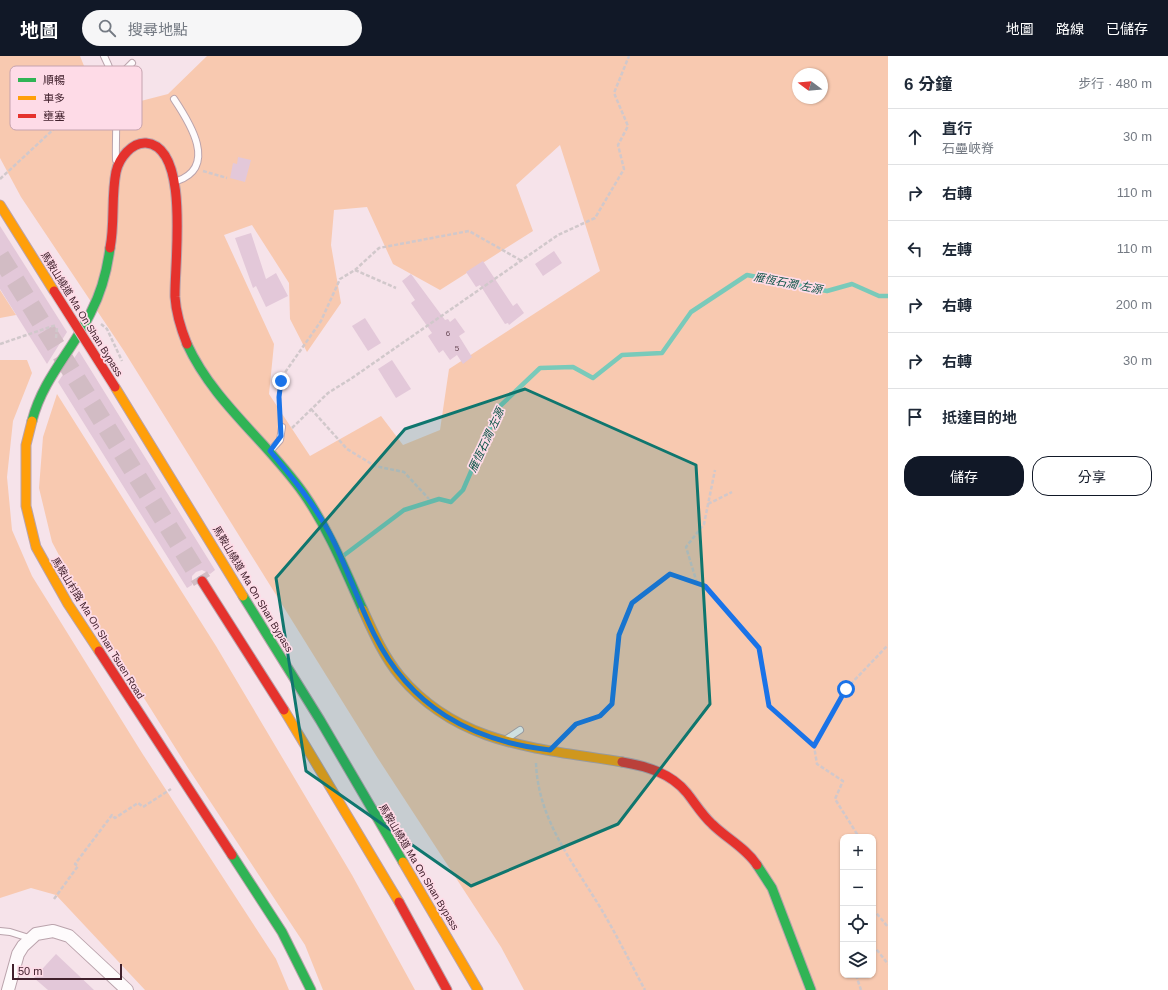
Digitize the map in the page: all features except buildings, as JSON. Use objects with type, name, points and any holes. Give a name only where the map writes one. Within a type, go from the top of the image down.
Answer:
[{"type":"street","name":"馬鞍山村路 Ma On Shan Tsuen Road","points":[[311,990],[282,932],[68,604],[44,564],[32,533],[26,506],[24,478],[26,445],[29,430],[46,383],[91,313],[105,280],[110,258],[116,171],[123,156],[132,147],[142,143],[154,144],[160,148],[168,159],[175,182],[175,298],[186,342],[198,367],[218,396],[270,451],[304,494],[329,534],[374,634],[400,676],[424,700],[451,720],[473,731],[502,742],[650,767],[681,785],[711,824],[744,851],[765,876],[772,888],[811,990]]},
{"type":"street","name":"馬鞍山繞道 Ma On Shan Bypass","points":[[0,205],[79,333],[115,387],[320,720],[478,990]]},
{"type":"street","points":[[202,581],[302,739],[393,892],[447,990]]},
{"type":"street","points":[[8,990],[18,954],[29,938],[36,934],[53,931],[69,936],[127,990]]},
{"type":"lane","points":[[104,56],[108,66]]},
{"type":"lane","points":[[128,66],[132,62]]},
{"type":"lane","points":[[174,99],[189,123],[196,140],[198,158],[198,165],[194,172],[189,176],[175,182]]},
{"type":"lane","points":[[115,130],[116,171]]},
{"type":"lane","points":[[270,451],[280,440],[282,427]]},
{"type":"lane","points":[[502,742],[520,730]]},
{"type":"lane","points":[[0,931],[10,932],[29,938]]},
{"type":"path","points":[[280,440],[328,393],[352,378],[558,235],[595,218],[624,169],[618,145],[628,126],[614,93],[628,56]]},
{"type":"path","points":[[0,180],[52,130]]},
{"type":"path","points":[[204,172],[227,178]]},
{"type":"path","points":[[282,427],[279,397],[283,376],[316,329],[336,285],[344,275],[355,270],[379,248],[469,231],[522,261]]},
{"type":"path","points":[[355,270],[396,288]]},
{"type":"path","points":[[91,313],[107,329],[122,361]]},
{"type":"path","points":[[0,344],[57,325]]},
{"type":"path","points":[[311,409],[347,449],[375,466],[404,472],[429,499]]},
{"type":"path","points":[[697,583],[686,547],[704,524],[715,470]]},
{"type":"path","points":[[708,504],[732,492]]},
{"type":"path","points":[[550,750],[576,724],[600,716],[612,704],[619,635],[632,603],[670,574],[705,586],[759,648],[769,706],[814,746]]},
{"type":"path","points":[[857,834],[835,799],[843,781],[817,764],[814,746],[846,689],[888,645]]},
{"type":"path","points":[[537,748],[537,772],[552,828],[601,908],[645,990]]},
{"type":"path","points":[[54,898],[78,866],[75,864],[112,815],[115,818],[138,803],[143,807],[173,788]]},
{"type":"path","points":[[876,913],[888,927]]},
{"type":"path","points":[[876,949],[888,964]]},
{"type":"path","points":[[857,978],[862,990]]},
{"type":"highlighted area","points":[[525,389],[696,465],[710,704],[618,824],[471,886],[306,771],[276,578],[405,429]]},
{"type":"shaded area","points":[[0,56],[80,56],[84,66],[10,66],[10,130],[142,130],[142,101],[168,94],[207,56],[888,56],[888,990],[524,990],[501,947],[377,757],[124,351],[21,197],[0,158]],"holes":[[[560,145],[600,271],[449,369],[440,430],[403,445],[381,416],[310,456],[269,394],[274,344],[224,235],[252,225],[289,283],[290,319],[307,352],[341,303],[331,245],[334,210],[367,207],[393,264],[440,290],[533,231],[516,185]]]},
{"type":"shaded area","points":[[0,290],[16,315],[0,318]]},
{"type":"shaded area","points":[[0,360],[27,360],[32,373],[13,421],[7,477],[12,530],[32,576],[142,753],[276,959],[289,990],[145,990],[56,895],[31,888],[0,898]]},
{"type":"shaded area","points":[[57,394],[216,646],[352,875],[415,990],[323,990],[305,945],[188,768],[86,606],[52,542],[39,488],[43,437]]},
{"type":"waterway","name":"雁恆石澗 左源","points":[[343,556],[404,510],[439,499],[451,502],[463,490],[499,407],[540,368],[573,367],[593,378],[622,355],[662,353],[691,312],[747,275],[827,291],[852,284],[879,296],[888,296]]},
{"type":"tunnel","points":[[0,256],[202,581]]},
{"type":"traffic: fast","points":[[32,421],[43,391],[84,326],[95,304],[104,281],[110,248]]},
{"type":"traffic: fast","points":[[187,344],[211,385],[274,456],[304,494],[329,536],[363,610]]},
{"type":"traffic: fast","points":[[243,596],[320,720],[403,862]]},
{"type":"traffic: fast","points":[[232,855],[282,932],[311,990]]},
{"type":"traffic: fast","points":[[757,865],[772,888],[811,990]]},
{"type":"traffic: slow","points":[[0,205],[54,291]]},
{"type":"traffic: slow","points":[[115,387],[243,596]]},
{"type":"traffic: slow","points":[[32,421],[26,445],[26,506],[36,547],[68,604],[99,651]]},
{"type":"traffic: slow","points":[[363,610],[375,636],[394,669],[423,699],[448,717],[474,730],[502,740],[531,747],[622,762]]},
{"type":"traffic: slow","points":[[284,710],[399,902]]},
{"type":"traffic: slow","points":[[403,862],[478,990]]},
{"type":"traffic: jam","points":[[110,248],[116,172],[123,156],[131,148],[141,143],[146,143],[160,149],[169,164],[175,185],[177,210],[175,297],[179,321],[187,344]]},
{"type":"traffic: jam","points":[[54,291],[115,387]]},
{"type":"traffic: jam","points":[[202,581],[284,710]]},
{"type":"traffic: jam","points":[[99,651],[232,855]]},
{"type":"traffic: jam","points":[[622,762],[649,768],[666,775],[681,786],[708,820],[742,848],[757,865]]},
{"type":"traffic: jam","points":[[399,902],[447,990]]},
{"type":"route","points":[[281,381],[279,397],[282,427],[281,436],[278,443],[270,451],[293,478],[329,534],[374,634],[392,667],[408,685],[433,708],[460,725],[502,742],[550,750],[576,724],[600,716],[612,704],[619,635],[632,603],[670,574],[705,586],[759,648],[769,706],[814,746],[846,689]]}]
